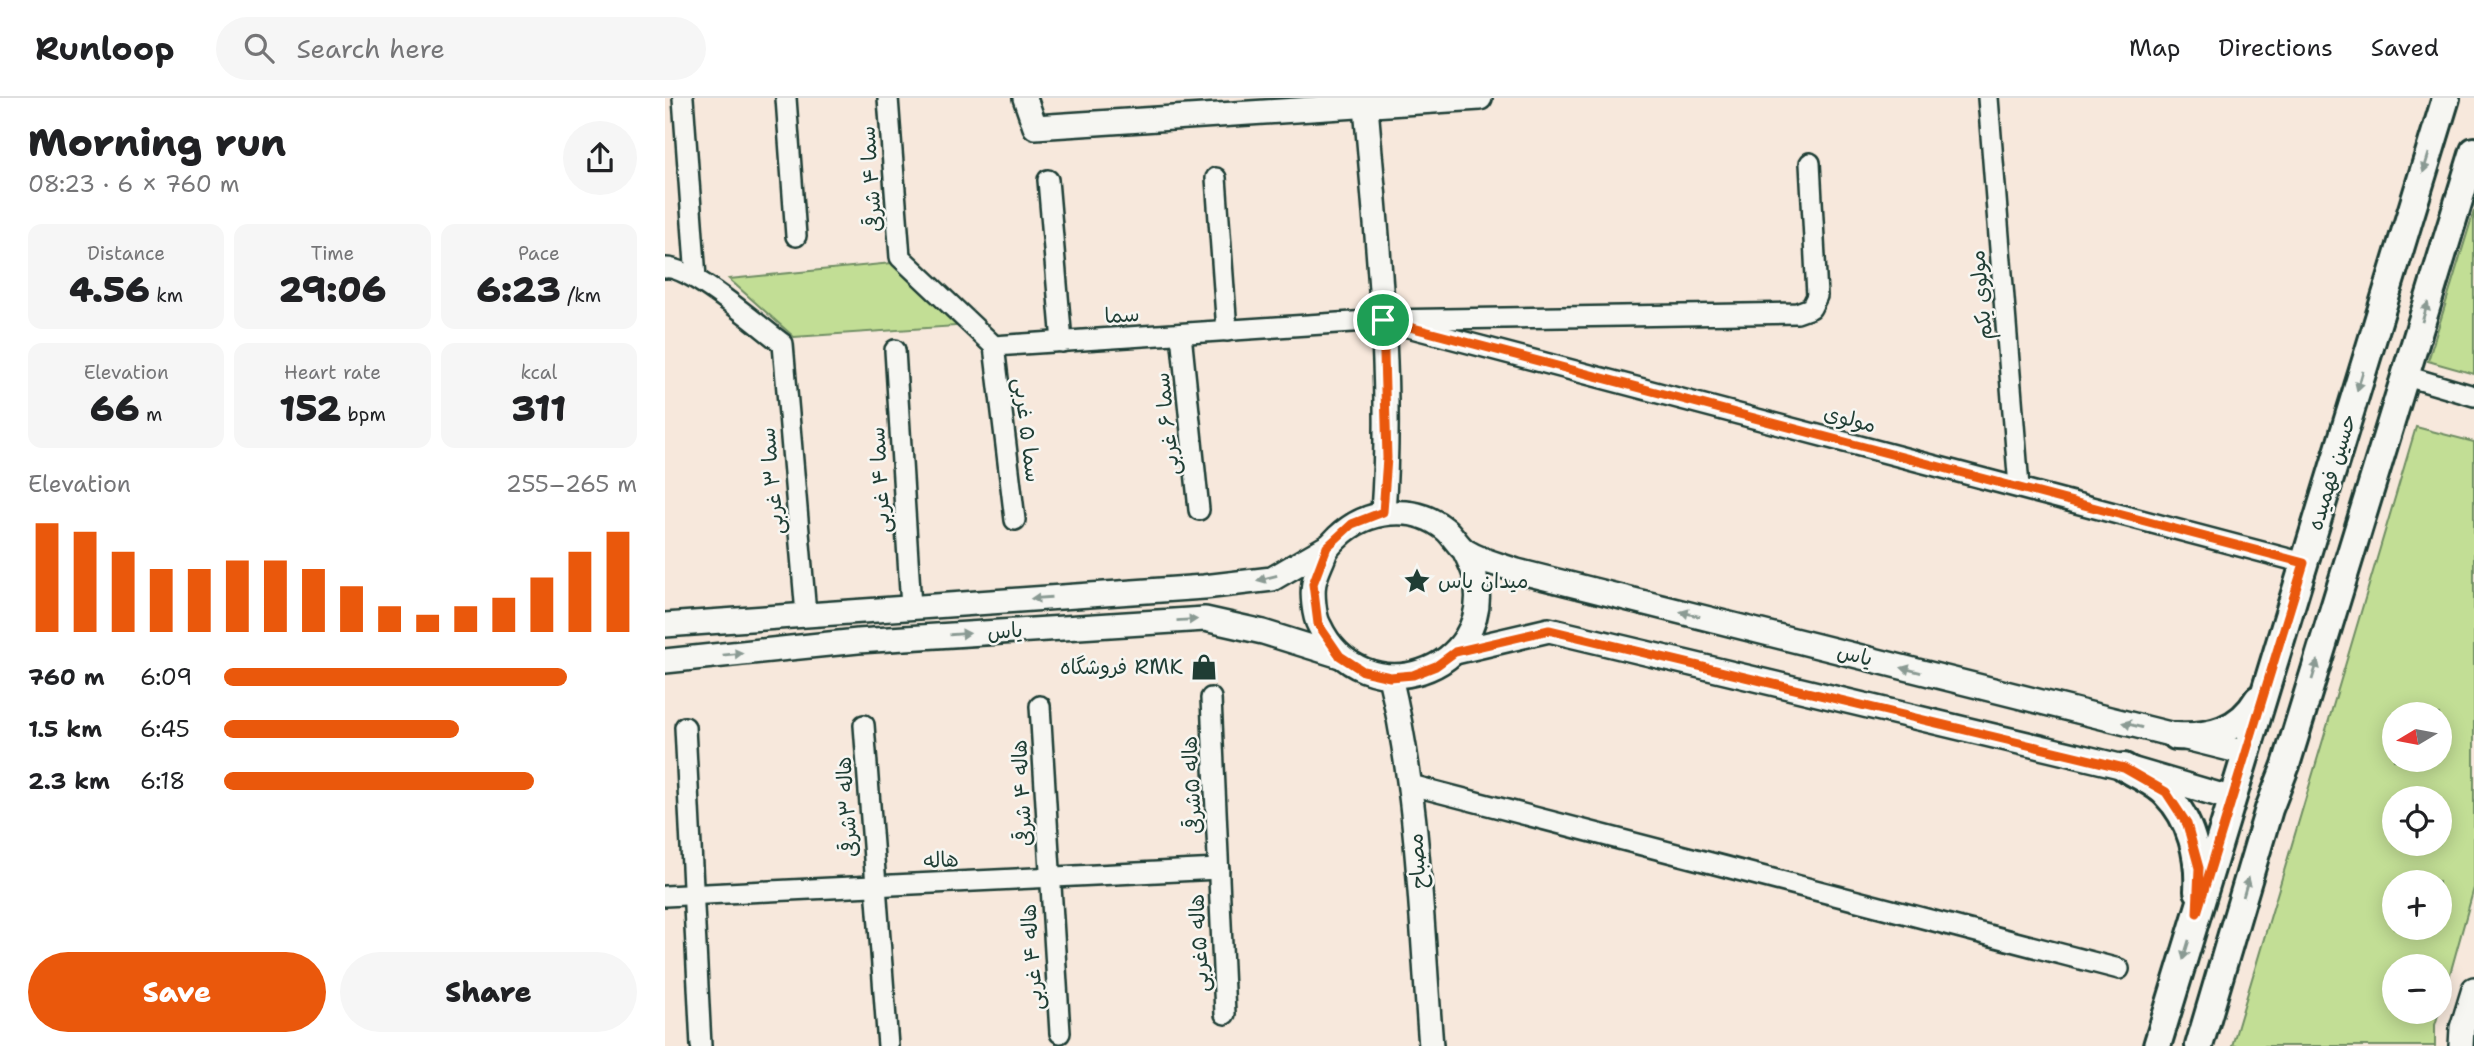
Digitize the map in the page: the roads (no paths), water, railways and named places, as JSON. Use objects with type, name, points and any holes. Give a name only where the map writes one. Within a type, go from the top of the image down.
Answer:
[{"type":"main road","name":"حسین فهمیده","points":[[2157,1046],[2446,98]]},
{"type":"main road","name":"حسین فهمیده","points":[[2199,1046],[2269,809],[2286,765],[2474,151]]},
{"type":"main road","points":[[2176,736],[2196,737],[2234,726],[2250,713],[2269,679]]},
{"type":"main road","points":[[2246,753],[2286,765]]},
{"type":"main road","points":[[2124,768],[2166,792],[2187,824],[2199,868],[2197,913]]},
{"type":"main road","points":[[2233,799],[2269,809]]},
{"type":"street","points":[[683,98],[696,278]]},
{"type":"street","points":[[786,98],[796,236]]},
{"type":"street","name":"سما ۴ شرقی","points":[[888,98],[900,257],[994,346]]},
{"type":"street","points":[[1025,98],[1035,127],[1214,107],[1366,106],[1399,101],[1480,98]]},
{"type":"street","name":"مولوی یکم","points":[[1988,98],[2019,487]]},
{"type":"street","points":[[1366,106],[1383,320],[1387,458],[1383,512]]},
{"type":"street","name":"سما","points":[[994,346],[1383,320],[1797,313],[1811,308],[1817,296],[1810,163]]},
{"type":"street","points":[[1216,178],[1227,331]]},
{"type":"street","points":[[1048,180],[1062,342]]},
{"type":"street","points":[[665,268],[674,267],[696,278]]},
{"type":"street","name":"سما ۳ غربی","points":[[696,278],[783,344],[806,614]]},
{"type":"street","name":"مولوی","points":[[1383,320],[2304,563]]},
{"type":"street","name":"سما ۶ غربی","points":[[1181,334],[1199,510]]},
{"type":"street","name":"سما ۵ غربی","points":[[994,346],[1015,520]]},
{"type":"street","name":"سما ۴ غربی","points":[[895,350],[911,607]]},
{"type":"street","points":[[2406,376],[2474,396]]},
{"type":"street","points":[[1383,512],[1415,514],[1444,528],[1465,552],[1475,576],[1477,603],[1470,629],[1455,652],[1436,666],[1413,675],[1390,677],[1363,671],[1340,656],[1318,624],[1313,584],[1327,547],[1352,524],[1383,512]]},
{"type":"street","name":"یاس","points":[[665,625],[1191,588],[1272,579],[1327,547]]},
{"type":"street","name":"یاس","points":[[1465,552],[1517,571],[2246,753]]},
{"type":"street","name":"یاس","points":[[665,661],[858,641],[1205,619],[1263,632],[1340,656]]},
{"type":"street","points":[[1455,652],[1549,630],[2124,768],[2233,799]]},
{"type":"street","name":"مصباح","points":[[1390,677],[1411,785],[1431,1046]]},
{"type":"street","name":"هاله ۵شرقی","points":[[1211,698],[1219,869]]},
{"type":"street","name":"هاله ۴ شرقی","points":[[1040,706],[1049,877]]},
{"type":"street","name":"هاله ۳شرقی","points":[[864,725],[888,1046]]},
{"type":"street","points":[[685,727],[701,1046]]},
{"type":"street","points":[[1411,785],[2119,969]]},
{"type":"street","name":"هاله","points":[[665,896],[1219,869]]},
{"type":"street","name":"هاله ۵غربی","points":[[1219,869],[1226,1014]]},
{"type":"street","name":"هاله ۴ غربی","points":[[1049,877],[1060,1033]]},
{"type":"street","points":[[2461,1046],[2462,1028],[2474,989]]},
{"type":"place","name":"میدان یاس","points":[[1417,581]]},
{"type":"place","name":"فروشگاه RMK","points":[[1204,667]]}]
